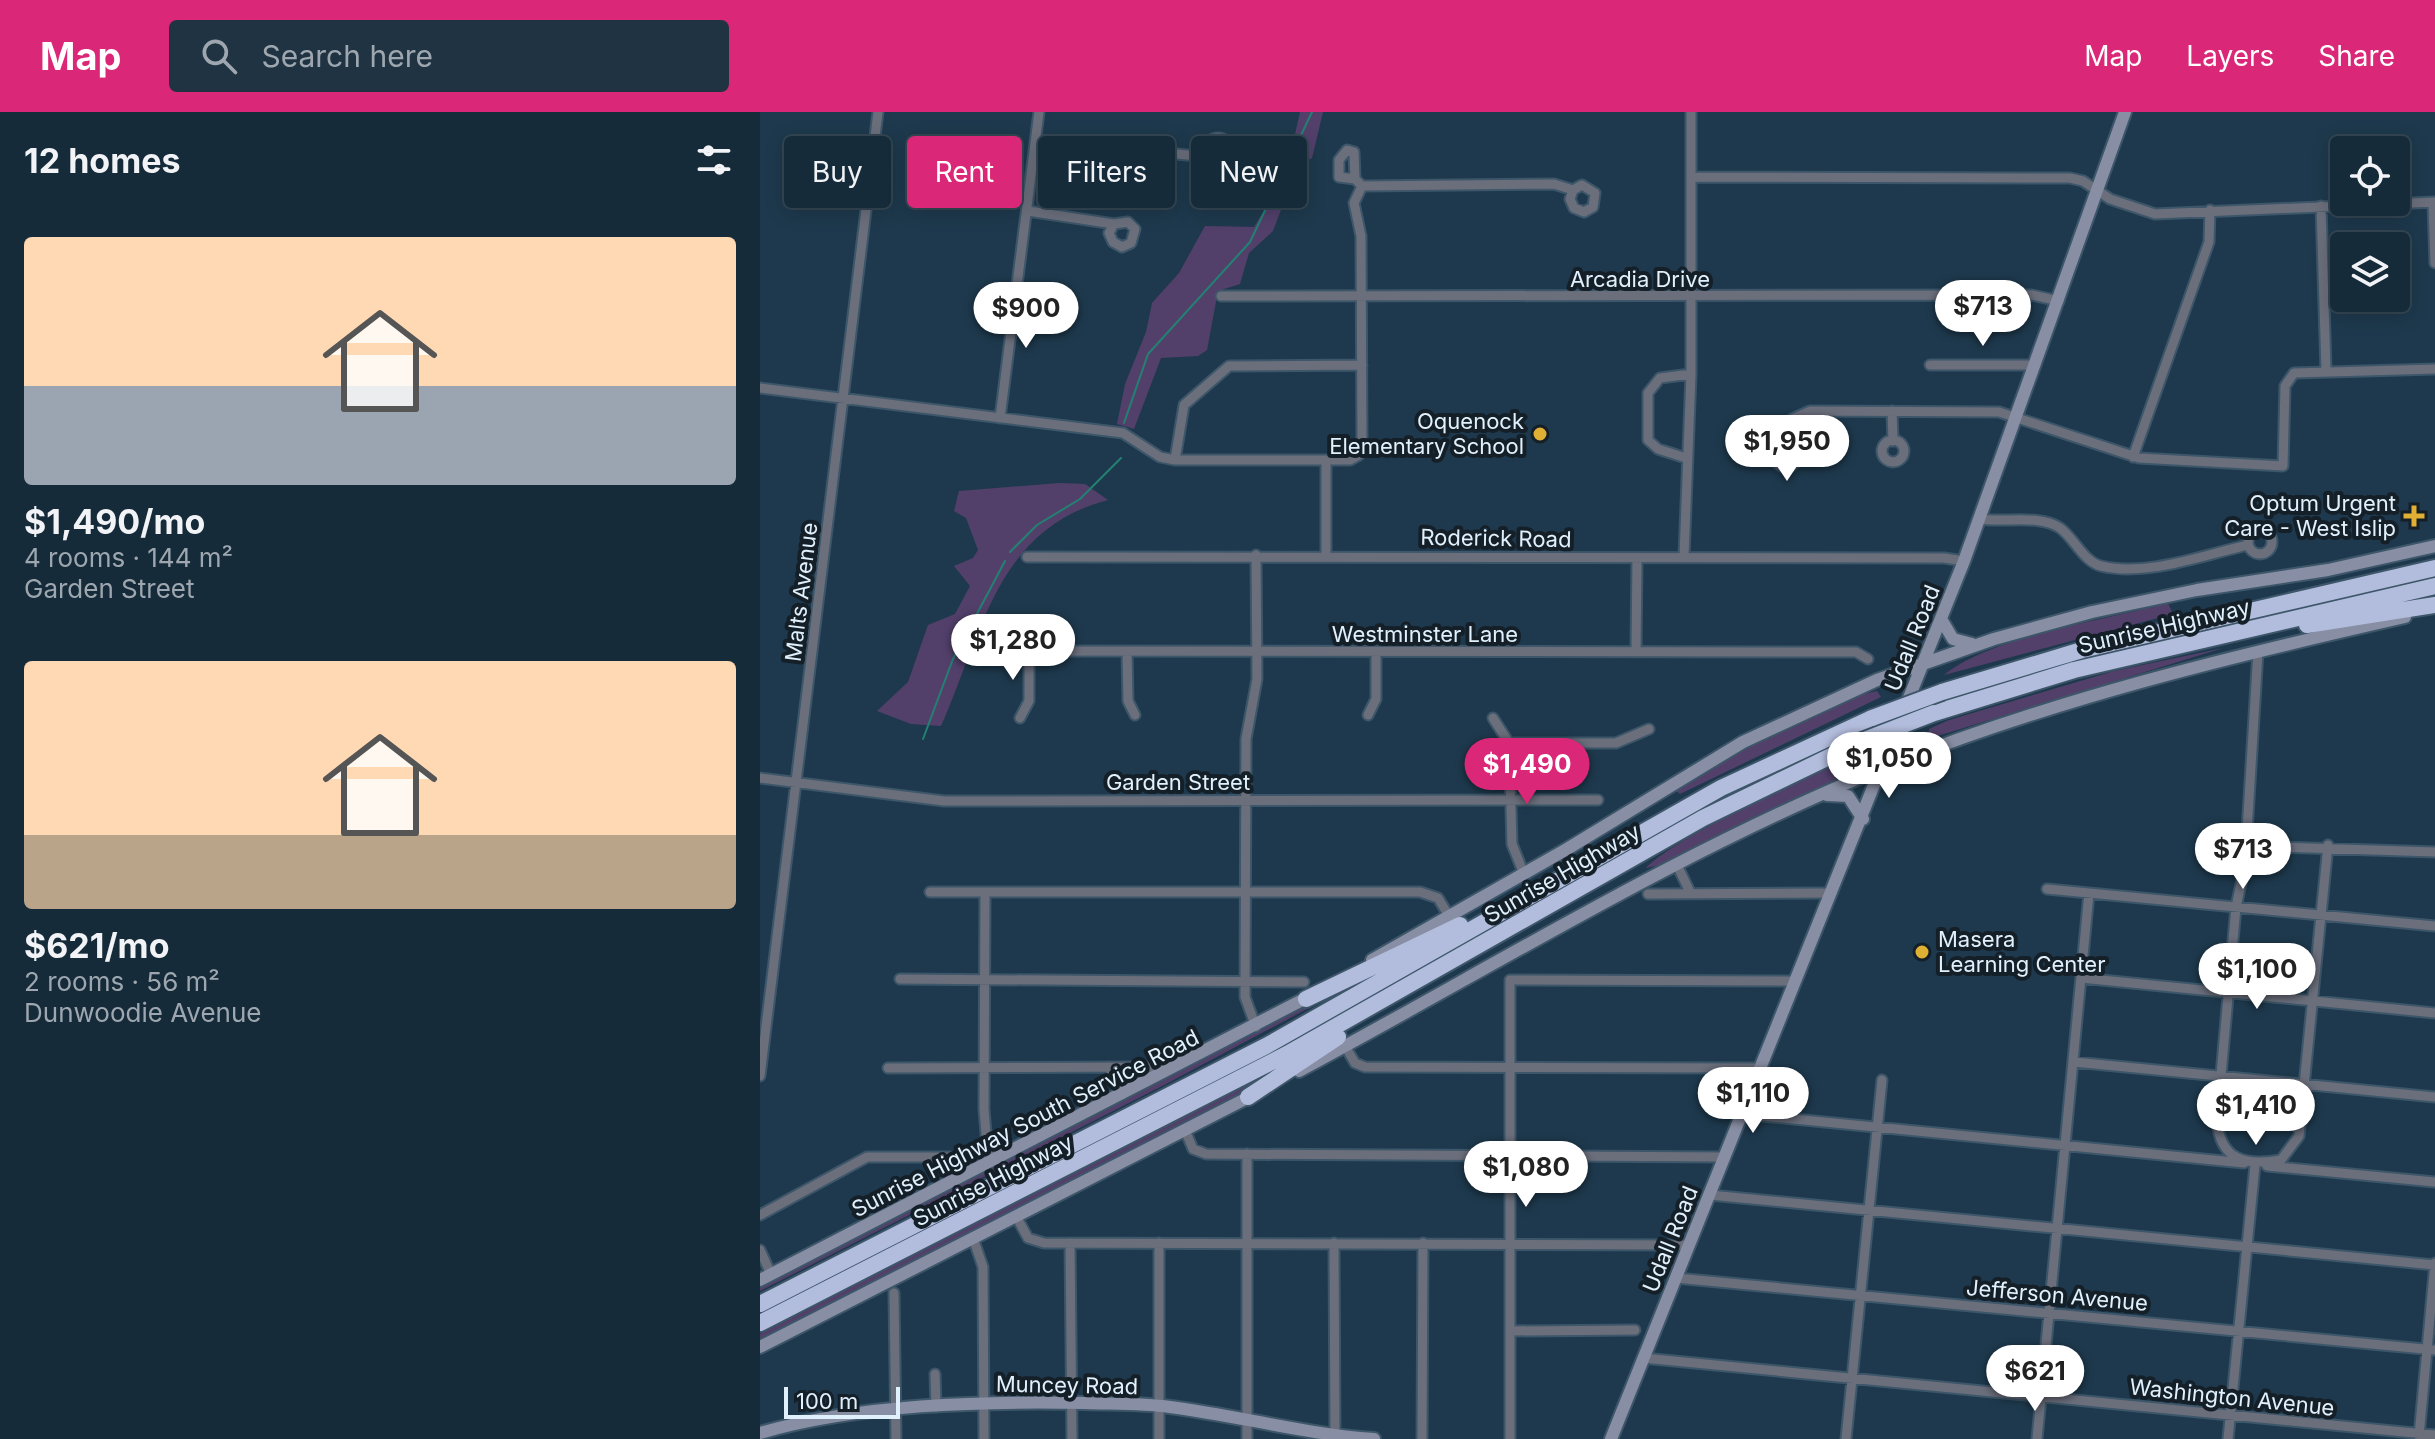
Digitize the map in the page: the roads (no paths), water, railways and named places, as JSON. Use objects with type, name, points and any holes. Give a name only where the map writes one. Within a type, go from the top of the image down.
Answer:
[{"type":"highway","points":[[2357,586],[2435,561]]},
{"type":"highway","name":"Sunrise Highway","points":[[760,1304],[1266,1046],[1721,788],[1872,718],[1942,692],[2082,650],[2435,568]]},
{"type":"highway","name":"Sunrise Highway","points":[[760,1323],[1263,1067],[1703,818],[1862,741],[1934,713],[2064,672],[2435,586]]},
{"type":"highway","points":[[2226,634],[2288,629],[2435,608]]},
{"type":"highway","points":[[1305,990],[1543,889]]},
{"type":"highway","points":[[1248,1097],[1407,986]]},
{"type":"main road","name":"Udall Road","points":[[1611,1439],[1863,819],[1964,561],[2125,112]]},
{"type":"main road","name":"Sunrise Highway","points":[[1305,990],[1524,874],[1752,737],[1837,696],[1923,662],[2135,602],[2328,570],[2435,546]]},
{"type":"main road","name":"Sunrise Highway","points":[[760,1347],[1345,1046],[1544,932],[1820,795],[1882,768],[1996,727],[2258,651],[2435,608]]},
{"type":"main road","points":[[1941,619],[1953,639],[1975,645]]},
{"type":"main road","points":[[1820,795],[1848,796],[1863,819]]},
{"type":"main road","name":"Sunrise Highway South Service Road","points":[[766,1277],[1256,1027],[1305,990]]},
{"type":"main road","name":"Muncey Road","points":[[766,1434],[896,1411],[984,1404],[1072,1403],[1159,1406],[1335,1436],[1374,1439]]},
{"type":"street","name":"Malts Avenue","points":[[760,1076],[878,112]]},
{"type":"street","points":[[1000,418],[1039,112]]},
{"type":"street","points":[[1684,557],[1691,374],[1691,112]]},
{"type":"street","points":[[1036,140],[1191,155]]},
{"type":"street","points":[[1691,177],[2070,178],[2083,181],[2110,199],[2150,213],[2434,202],[2435,263]]},
{"type":"street","points":[[760,388],[1123,433],[1160,457],[1175,460],[1350,460],[1359,455],[1362,365],[1361,236],[1354,203],[1359,182],[1554,184],[1573,190]]},
{"type":"street","points":[[2321,206],[2326,370]]},
{"type":"street","points":[[2133,457],[2209,242],[2210,210]]},
{"type":"street","points":[[1028,211],[1114,224]]},
{"type":"street","name":"Arcadia Drive","points":[[1221,296],[2032,295],[2059,301]]},
{"type":"street","points":[[1175,460],[1184,405],[1229,366],[1362,365]]},
{"type":"street","points":[[1930,365],[2036,365]]},
{"type":"street","points":[[1785,443],[1792,419],[1800,413],[1994,411],[2018,416],[2133,457],[2283,466],[2287,380],[2297,372],[2435,369]]},
{"type":"street","points":[[1686,458],[1658,449],[1648,440],[1648,393],[1660,378],[1691,374]]},
{"type":"street","points":[[1892,411],[1893,441]]},
{"type":"street","points":[[1326,461],[1326,555]]},
{"type":"street","points":[[1980,519],[2044,523],[2059,527],[2090,560],[2106,567],[2143,568],[2248,545]]},
{"type":"street","points":[[1256,555],[1255,695],[1246,739],[1245,981],[1246,1002],[1256,1027]]},
{"type":"street","name":"Roderick Road","points":[[1027,557],[1326,555],[1964,561]]},
{"type":"street","points":[[1636,651],[1637,558]]},
{"type":"street","name":"Westminster Lane","points":[[982,651],[1856,652],[1868,659]]},
{"type":"street","points":[[2247,832],[2258,651]]},
{"type":"street","points":[[1020,718],[1029,701],[1029,652]]},
{"type":"street","points":[[1127,652],[1128,701],[1135,715]]},
{"type":"street","points":[[1368,715],[1376,699],[1376,652]]},
{"type":"street","points":[[1493,718],[1509,743],[1512,849],[1524,874]]},
{"type":"street","points":[[1509,743],[1616,743],[1649,729]]},
{"type":"street","name":"Garden Street","points":[[760,778],[944,801],[1598,800]]},
{"type":"street","points":[[2328,845],[2299,1136],[2281,1160],[2255,1165],[2229,1154],[2218,1134],[2220,1076],[2236,907],[2249,846],[2328,845],[2435,852]]},
{"type":"street","points":[[1677,865],[1690,892]]},
{"type":"street","points":[[2047,889],[2435,926]]},
{"type":"street","points":[[930,892],[1420,892],[1434,895],[1449,916]]},
{"type":"street","points":[[985,893],[984,1122],[995,1160]]},
{"type":"street","points":[[1648,894],[1832,893]]},
{"type":"street","points":[[2037,1439],[2089,893]]},
{"type":"street","points":[[2081,978],[2435,1013]]},
{"type":"street","points":[[900,979],[1245,981],[1305,990]]},
{"type":"street","points":[[1510,1439],[1510,980],[1796,981]]},
{"type":"street","points":[[1345,1046],[1352,1060],[1361,1066],[1761,1068]]},
{"type":"street","points":[[2074,1062],[2435,1097]]},
{"type":"street","points":[[1109,1067],[1122,1095]]},
{"type":"street","points":[[888,1068],[1150,1067]]},
{"type":"street","points":[[1846,1439],[1882,1080]]},
{"type":"street","points":[[1742,1114],[2435,1182]]},
{"type":"street","points":[[1185,1130],[1198,1153],[1725,1157]]},
{"type":"street","points":[[1247,1154],[1247,1439]]},
{"type":"street","points":[[760,1215],[867,1157],[950,1157]]},
{"type":"street","points":[[2228,1439],[2255,1165]]},
{"type":"street","points":[[1710,1195],[2435,1264],[2431,1349],[2419,1436]]},
{"type":"street","points":[[1016,1216],[1032,1241],[1070,1243],[1689,1245]]},
{"type":"street","points":[[973,1238],[983,1267],[984,1439]]},
{"type":"street","points":[[1070,1243],[1072,1439]]},
{"type":"street","points":[[1159,1243],[1159,1439]]},
{"type":"street","points":[[1334,1243],[1335,1436]]},
{"type":"street","points":[[1422,1439],[1423,1243]]},
{"type":"street","points":[[760,1250],[766,1277]]},
{"type":"street","name":"Jefferson Avenue","points":[[1676,1278],[2431,1349]]},
{"type":"street","points":[[894,1293],[896,1439]]},
{"type":"street","points":[[1510,1331],[1635,1330]]},
{"type":"street","name":"Washington Avenue","points":[[1643,1358],[2230,1414],[2419,1436],[2435,1435]]},
{"type":"street","points":[[935,1374],[936,1407]]},
{"type":"waterway","points":[[1124,423],[1148,354],[1250,242],[1312,112]]},
{"type":"waterway","points":[[1010,552],[1037,525],[1080,499],[1121,458]]},
{"type":"waterway","points":[[923,739],[953,659],[1005,561]]},
{"type":"place","name":"Oquenock Elementary School","points":[[1540,434]]},
{"type":"place","name":"Optum Urgent Care - West Islip","points":[[2414,516]]},
{"type":"place","name":"Masera Learning Center","points":[[1922,952]]}]
